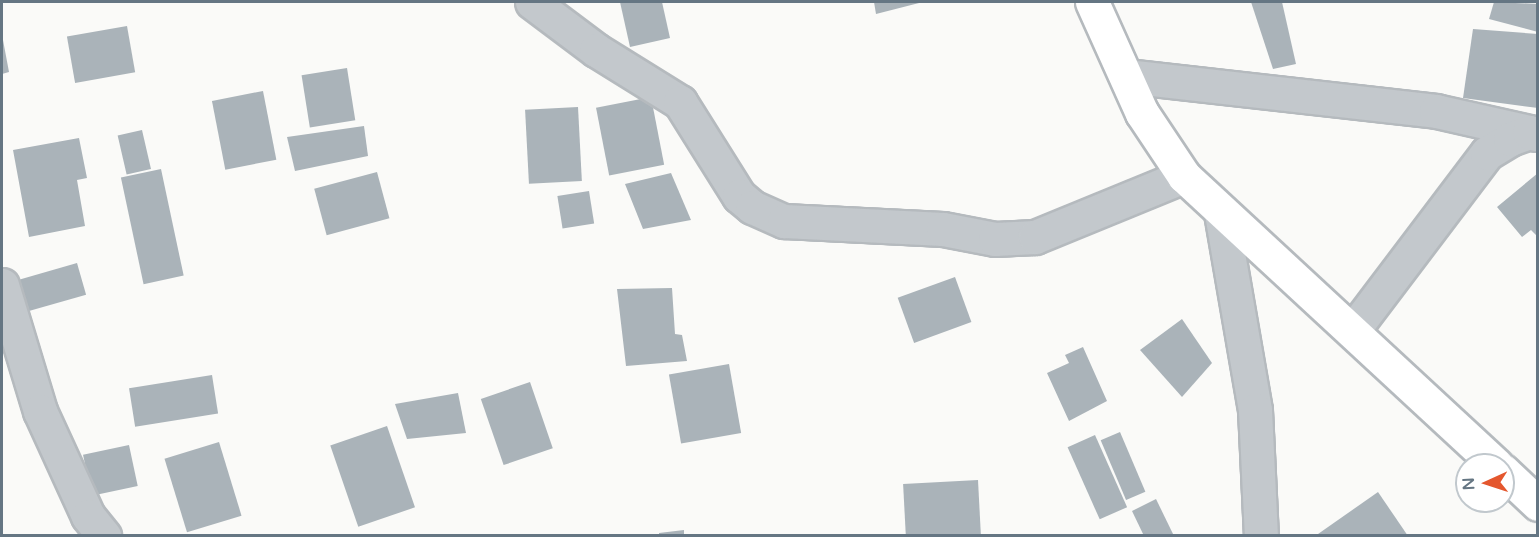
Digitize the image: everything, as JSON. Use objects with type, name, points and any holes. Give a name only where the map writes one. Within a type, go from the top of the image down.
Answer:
[{"type":"main road","points":[[1092,2],[1142,113],[1184,176],[1221,213],[1353,330],[1483,453]]},
{"type":"main road","points":[[1515,482],[1538,504]]},
{"type":"street","points":[[532,2],[596,50],[680,102],[739,196],[752,207],[784,220],[943,229],[995,239],[1035,237],[1184,176]]},
{"type":"street","points":[[1126,76],[1436,111],[1533,133]]},
{"type":"street","points":[[1353,330],[1487,153],[1533,133]]},
{"type":"street","points":[[1221,213],[1255,410],[1261,536]]},
{"type":"street","points":[[2,285],[40,411],[88,516],[104,536]]},
{"type":"building","points":[[620,2],[662,2],[670,38],[630,47]]},
{"type":"building","points":[[874,2],[923,2],[876,14]]},
{"type":"building","points":[[1251,2],[1282,2],[1296,64],[1273,69]]},
{"type":"building","points":[[1494,2],[1538,4],[1538,32],[1489,19]]},
{"type":"building","points":[[127,26],[135,72],[75,83],[67,37]]},
{"type":"building","points":[[1473,29],[1538,34],[1538,108],[1463,98]]},
{"type":"building","points":[[2,40],[9,72],[2,74]]},
{"type":"building","points":[[347,68],[355,120],[310,128],[302,75]]},
{"type":"building","points":[[263,91],[276,160],[225,170],[212,101]]},
{"type":"building","points":[[651,97],[664,165],[609,175],[596,108]]},
{"type":"building","points":[[578,107],[582,181],[529,184],[525,110]]},
{"type":"building","points":[[364,126],[368,156],[295,171],[287,137]]},
{"type":"building","points":[[142,130],[151,169],[127,175],[118,136]]},
{"type":"building","points":[[79,138],[87,178],[77,180],[85,226],[29,237],[13,150]]},
{"type":"building","points":[[161,169],[184,276],[144,284],[121,178]]},
{"type":"building","points":[[377,172],[389,218],[327,235],[314,189]]},
{"type":"building","points":[[671,173],[691,220],[643,229],[625,184]]},
{"type":"building","points":[[1538,173],[1538,237],[1531,230],[1522,237],[1497,207]]},
{"type":"building","points":[[589,191],[594,224],[563,229],[557,196]]},
{"type":"building","points":[[77,263],[86,295],[25,312],[15,281]]},
{"type":"building","points":[[955,277],[971,322],[914,343],[898,298]]},
{"type":"building","points":[[672,288],[675,334],[682,335],[687,361],[626,366],[617,289]]},
{"type":"building","points":[[1182,319],[1212,363],[1182,397],[1140,350]]},
{"type":"building","points":[[1083,347],[1107,401],[1069,421],[1047,373],[1069,363],[1065,355]]},
{"type":"building","points":[[729,364],[741,433],[681,444],[669,375]]},
{"type":"building","points":[[212,375],[218,414],[135,427],[129,388]]},
{"type":"building","points":[[530,382],[553,448],[504,465],[481,399]]},
{"type":"building","points":[[458,393],[466,433],[407,439],[395,404]]},
{"type":"building","points":[[387,426],[415,507],[358,527],[330,446]]},
{"type":"building","points":[[1120,432],[1145,492],[1126,500],[1101,440]]},
{"type":"building","points":[[1095,435],[1127,507],[1100,519],[1068,447]]},
{"type":"building","points":[[219,442],[242,516],[187,532],[164,459]]},
{"type":"building","points":[[129,445],[138,486],[92,496],[83,455]]},
{"type":"building","points":[[978,480],[981,536],[906,536],[903,484]]},
{"type":"building","points":[[1378,492],[1408,536],[1320,536],[1318,534]]},
{"type":"building","points":[[1156,499],[1174,536],[1144,536],[1132,511]]},
{"type":"building","points":[[684,530],[684,536],[659,536],[659,533]]}]
